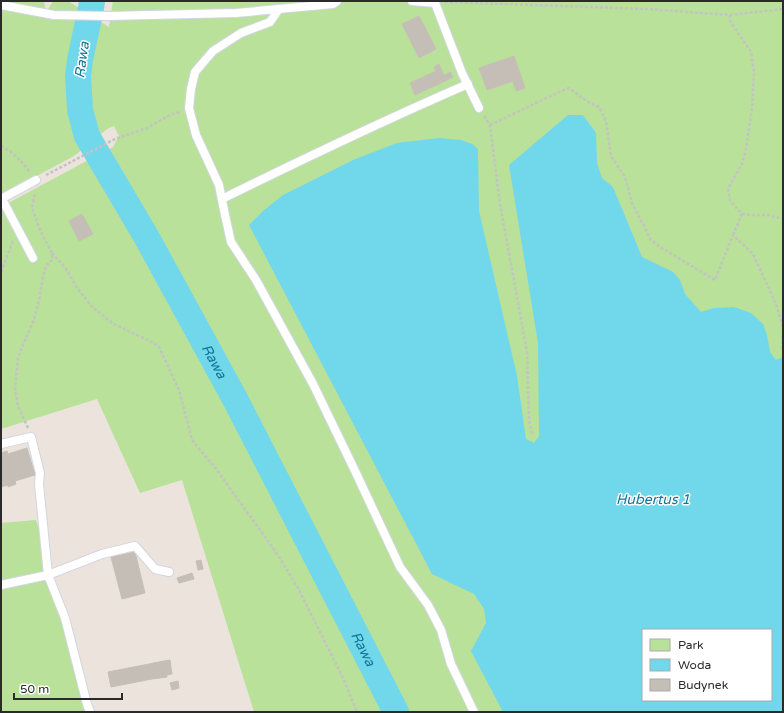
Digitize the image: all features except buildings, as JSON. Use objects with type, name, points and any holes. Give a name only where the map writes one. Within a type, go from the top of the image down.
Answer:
[{"type":"lane","points":[[1,5],[54,15],[108,16],[236,13],[333,4],[337,1]]},
{"type":"lane","points":[[412,1],[435,3],[479,108]]},
{"type":"lane","points":[[279,9],[270,22],[241,33],[213,51],[195,72],[189,108],[196,135],[219,185],[231,242],[256,280],[313,384],[400,567],[428,605],[441,630],[451,664],[474,712]]},
{"type":"lane","points":[[222,199],[367,129],[468,84]]},
{"type":"lane","points":[[32,258],[1,199],[36,180]]},
{"type":"lane","points":[[1,444],[31,437],[40,473],[39,484],[48,575],[65,618],[90,712]]},
{"type":"lane","points":[[1,585],[48,575],[102,554],[135,546],[155,569],[169,572]]},
{"type":"path","points":[[435,3],[647,9],[730,15],[783,9]]},
{"type":"path","points":[[730,15],[730,21],[751,52],[754,72],[752,108],[746,149],[742,164],[728,188],[730,201],[742,214],[768,215],[783,219]]},
{"type":"path","points":[[490,125],[569,88],[588,102],[599,107],[606,121],[611,156],[625,177],[632,203],[652,240],[660,247],[715,280],[742,214]]},
{"type":"path","points":[[36,180],[115,139],[147,128],[170,115],[189,108]]},
{"type":"path","points":[[479,108],[490,125],[500,204],[527,352],[529,421],[532,434]]},
{"type":"path","points":[[1,146],[20,160],[36,180],[32,208],[40,230],[52,253],[66,269],[78,289],[92,307],[114,324],[152,342],[159,348],[179,390],[192,440],[216,470],[278,555],[299,590],[327,645],[357,712]]},
{"type":"path","points":[[1,272],[18,229]]},
{"type":"path","points":[[733,235],[753,254],[776,304],[783,327],[782,349]]},
{"type":"path","points":[[31,437],[18,406],[15,389],[18,357],[34,319],[39,301],[43,276],[46,266],[52,260],[52,253]]},
{"type":"green space","points":[[1,1],[44,1],[46,13],[53,1],[68,1],[109,27],[113,1],[783,1],[783,712],[403,712],[228,373],[104,152],[113,147],[119,136],[114,126],[107,129],[74,156],[1,195]]},
{"type":"green space","points":[[94,157],[172,294],[209,363],[390,712],[254,712],[182,480],[140,493],[97,399],[1,429],[1,207]]},
{"type":"green space","points":[[36,520],[93,712],[1,712],[1,523]]},
{"type":"water","name":"Hubertus 1","points":[[568,115],[583,115],[596,133],[597,163],[602,178],[613,187],[642,257],[673,272],[680,280],[685,294],[701,312],[714,308],[734,307],[751,313],[763,324],[767,335],[770,352],[776,360],[783,357],[783,712],[503,712],[471,651],[486,623],[484,609],[474,594],[432,574],[249,225],[263,211],[283,195],[353,160],[397,143],[439,138],[461,140],[472,144],[478,149],[479,211],[517,376],[526,439],[534,443],[539,436],[538,343],[509,165]]},
{"type":"waterway","name":"Rawa","points":[[92,1],[78,76],[80,110],[87,136],[147,238],[235,399],[396,712]]}]
